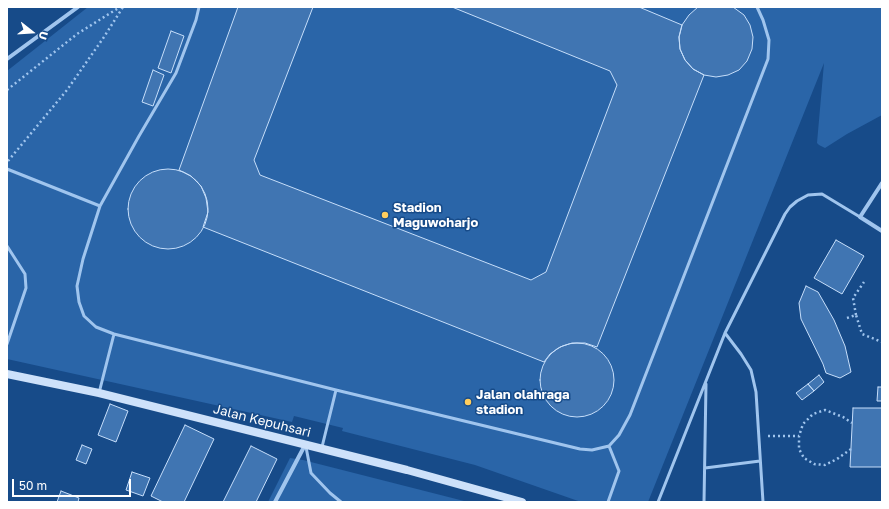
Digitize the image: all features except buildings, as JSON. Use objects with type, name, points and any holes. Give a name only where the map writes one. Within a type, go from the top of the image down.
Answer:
[{"type":"street","points":[[7,58],[78,7]]},
{"type":"street","points":[[882,183],[860,217],[882,231]]},
{"type":"street","name":"Jalan Kepuhsari","points":[[7,374],[99,393],[407,470],[508,500],[522,502]]},
{"type":"street","points":[[275,502],[306,445]]},
{"type":"lane","points":[[199,7],[196,20],[176,73],[100,206],[83,259],[77,286],[79,302],[84,316],[96,327],[114,334],[336,390],[580,449],[592,450],[609,446],[619,435],[630,415],[768,58],[769,40],[757,7]]},
{"type":"lane","points":[[7,169],[100,206]]},
{"type":"lane","points":[[658,502],[725,333],[785,214],[797,201],[808,196],[822,194],[860,217]]},
{"type":"lane","points":[[7,246],[25,274],[26,288],[7,344]]},
{"type":"lane","points":[[725,333],[751,370],[756,392],[763,502]]},
{"type":"lane","points":[[99,393],[114,334]]},
{"type":"lane","points":[[704,502],[706,381]]},
{"type":"lane","points":[[321,449],[336,390]]},
{"type":"lane","points":[[306,445],[311,473],[341,502]]},
{"type":"lane","points":[[608,502],[619,471],[609,446]]},
{"type":"lane","points":[[705,468],[760,461]]},
{"type":"path","points":[[7,90],[77,34],[122,7]]},
{"type":"path","points":[[7,163],[67,90],[104,37],[122,7]]},
{"type":"path","points":[[864,282],[853,298],[856,315],[862,334],[882,342]]},
{"type":"path","points":[[847,318],[856,315]]},
{"type":"path","points":[[851,449],[825,465],[814,464],[804,458],[799,449],[799,436],[803,424],[813,414],[824,410],[843,417],[852,423]]},
{"type":"path","points":[[759,436],[799,436]]},
{"type":"shaded area","name":"Stadion Maguwoharjo","points":[[88,7],[882,7],[882,115],[825,148],[819,145],[817,143],[824,63],[648,502],[581,502],[475,465],[342,431],[343,428],[294,416],[292,422],[7,359],[7,71]]},
{"type":"shaded area","points":[[290,458],[303,460],[468,502],[268,502]]},
{"type":"place","name":"Stadion Maguwoharjo","points":[[385,215]]},
{"type":"place","name":"Jalan olahraga stadion","points":[[468,402]]}]
